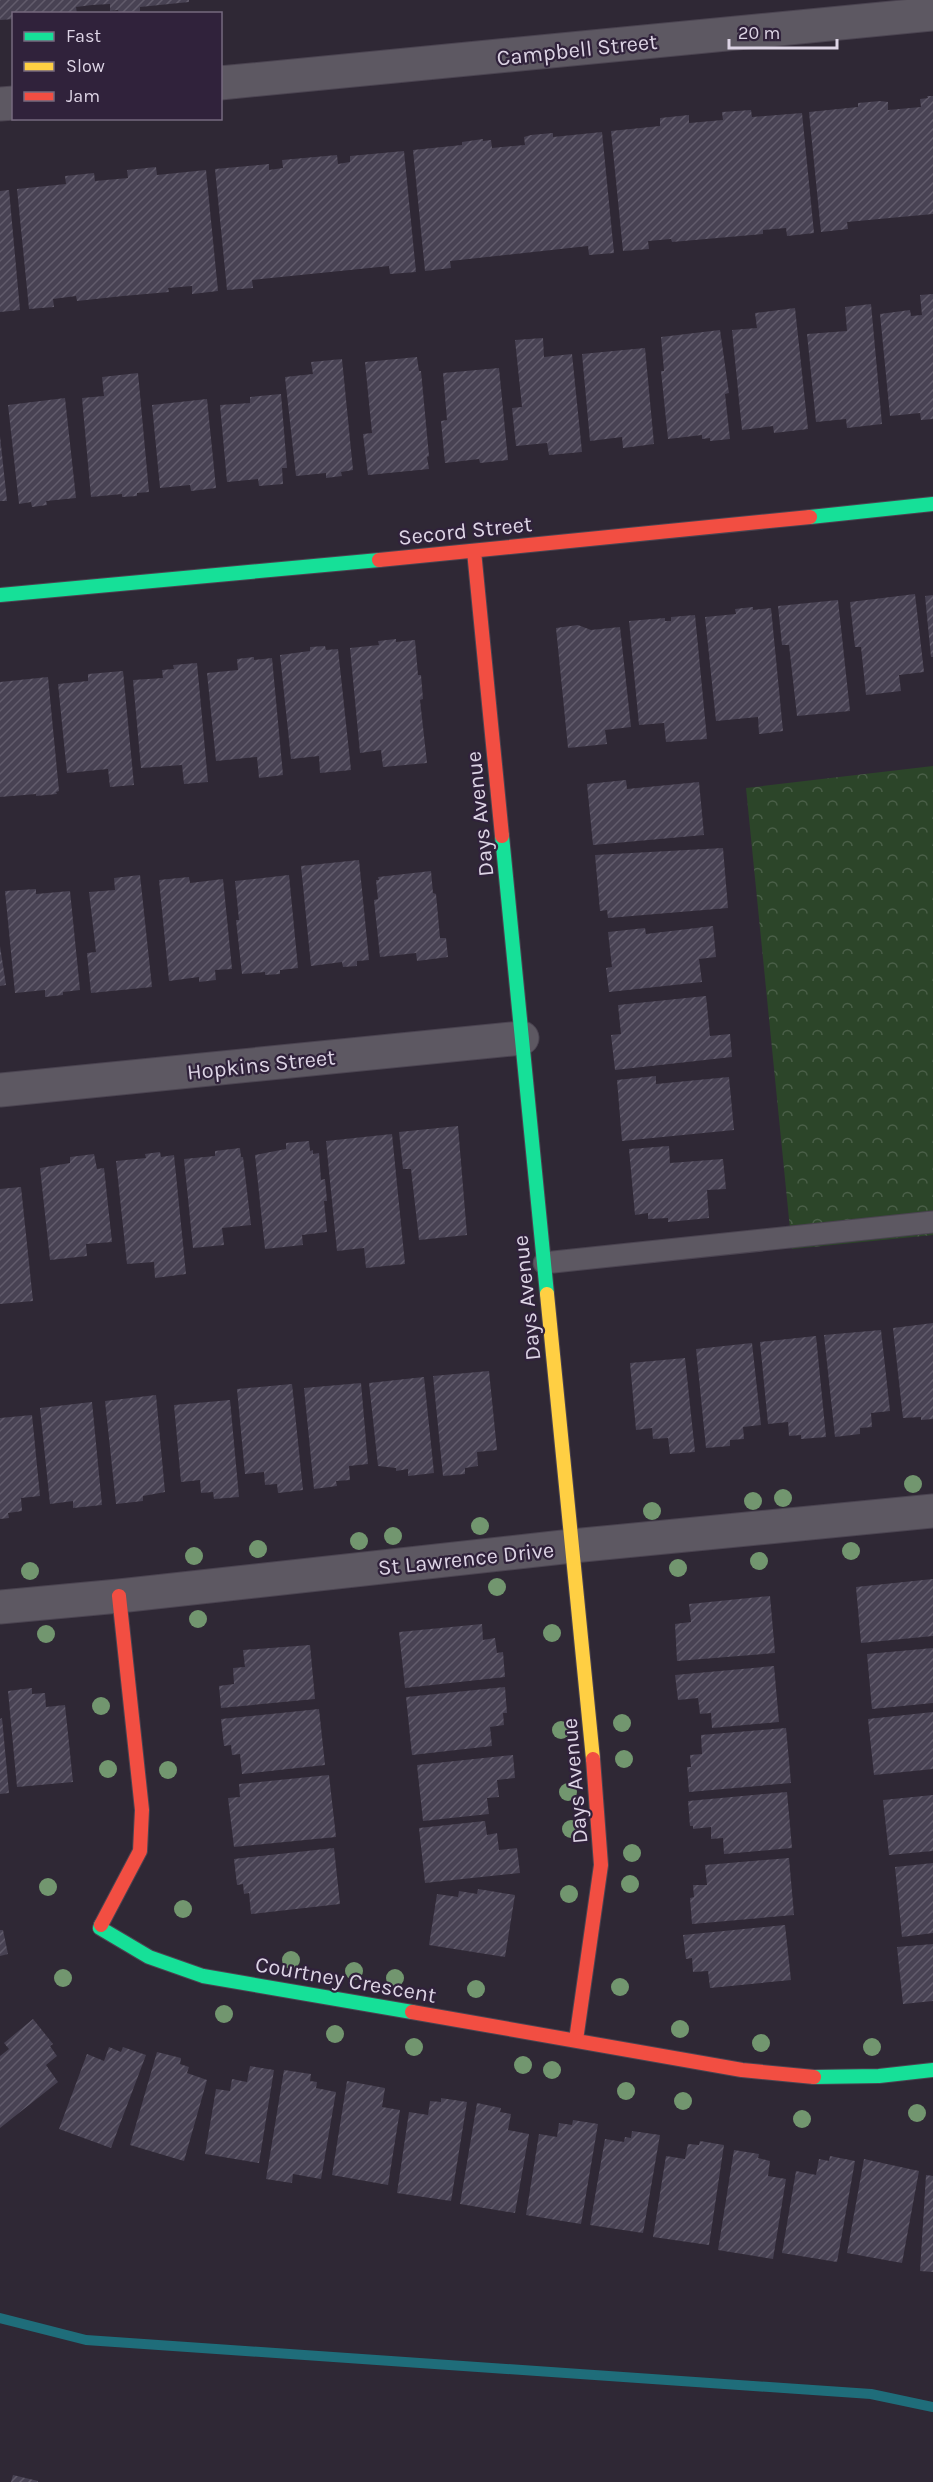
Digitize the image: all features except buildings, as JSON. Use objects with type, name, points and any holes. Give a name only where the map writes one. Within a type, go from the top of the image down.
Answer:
[{"type":"street","name":"Campbell Street","points":[[222,83],[933,14]]},
{"type":"street","name":"Secord Street","points":[[0,595],[474,551],[933,504]]},
{"type":"street","name":"Days Avenue","points":[[474,551],[593,1750],[601,1866],[576,2040]]},
{"type":"street","name":"Hopkins Street","points":[[0,1090],[522,1038]]},
{"type":"street","name":"St Lawrence Drive","points":[[0,1607],[572,1546],[933,1511]]},
{"type":"street","name":"Courtney Crescent","points":[[119,1596],[142,1810],[142,1831],[140,1851],[100,1928],[149,1957],[203,1976],[742,2070],[811,2077],[879,2076],[933,2070]]},
{"type":"lane","points":[[544,1263],[933,1222]]},
{"type":"green space","points":[[933,766],[933,1235],[792,1249],[746,788]]},
{"type":"waterway","points":[[0,2318],[86,2340],[871,2394],[933,2407]]},
{"type":"traffic: fast","points":[[810,517],[933,504]]},
{"type":"traffic: fast","points":[[0,595],[379,560]]},
{"type":"traffic: fast","points":[[502,836],[547,1294]]},
{"type":"traffic: fast","points":[[101,1925],[100,1928],[149,1957],[203,1976],[412,2012]]},
{"type":"traffic: fast","points":[[814,2077],[879,2076],[933,2070]]},
{"type":"traffic: slow","points":[[547,1294],[593,1759]]},
{"type":"traffic: jam","points":[[379,560],[810,517]]},
{"type":"traffic: jam","points":[[474,551],[502,836]]},
{"type":"traffic: jam","points":[[101,1925],[140,1851],[142,1810],[119,1596]]},
{"type":"traffic: jam","points":[[576,2040],[601,1865],[593,1759]]},
{"type":"traffic: jam","points":[[412,2012],[742,2070],[814,2077]]}]
